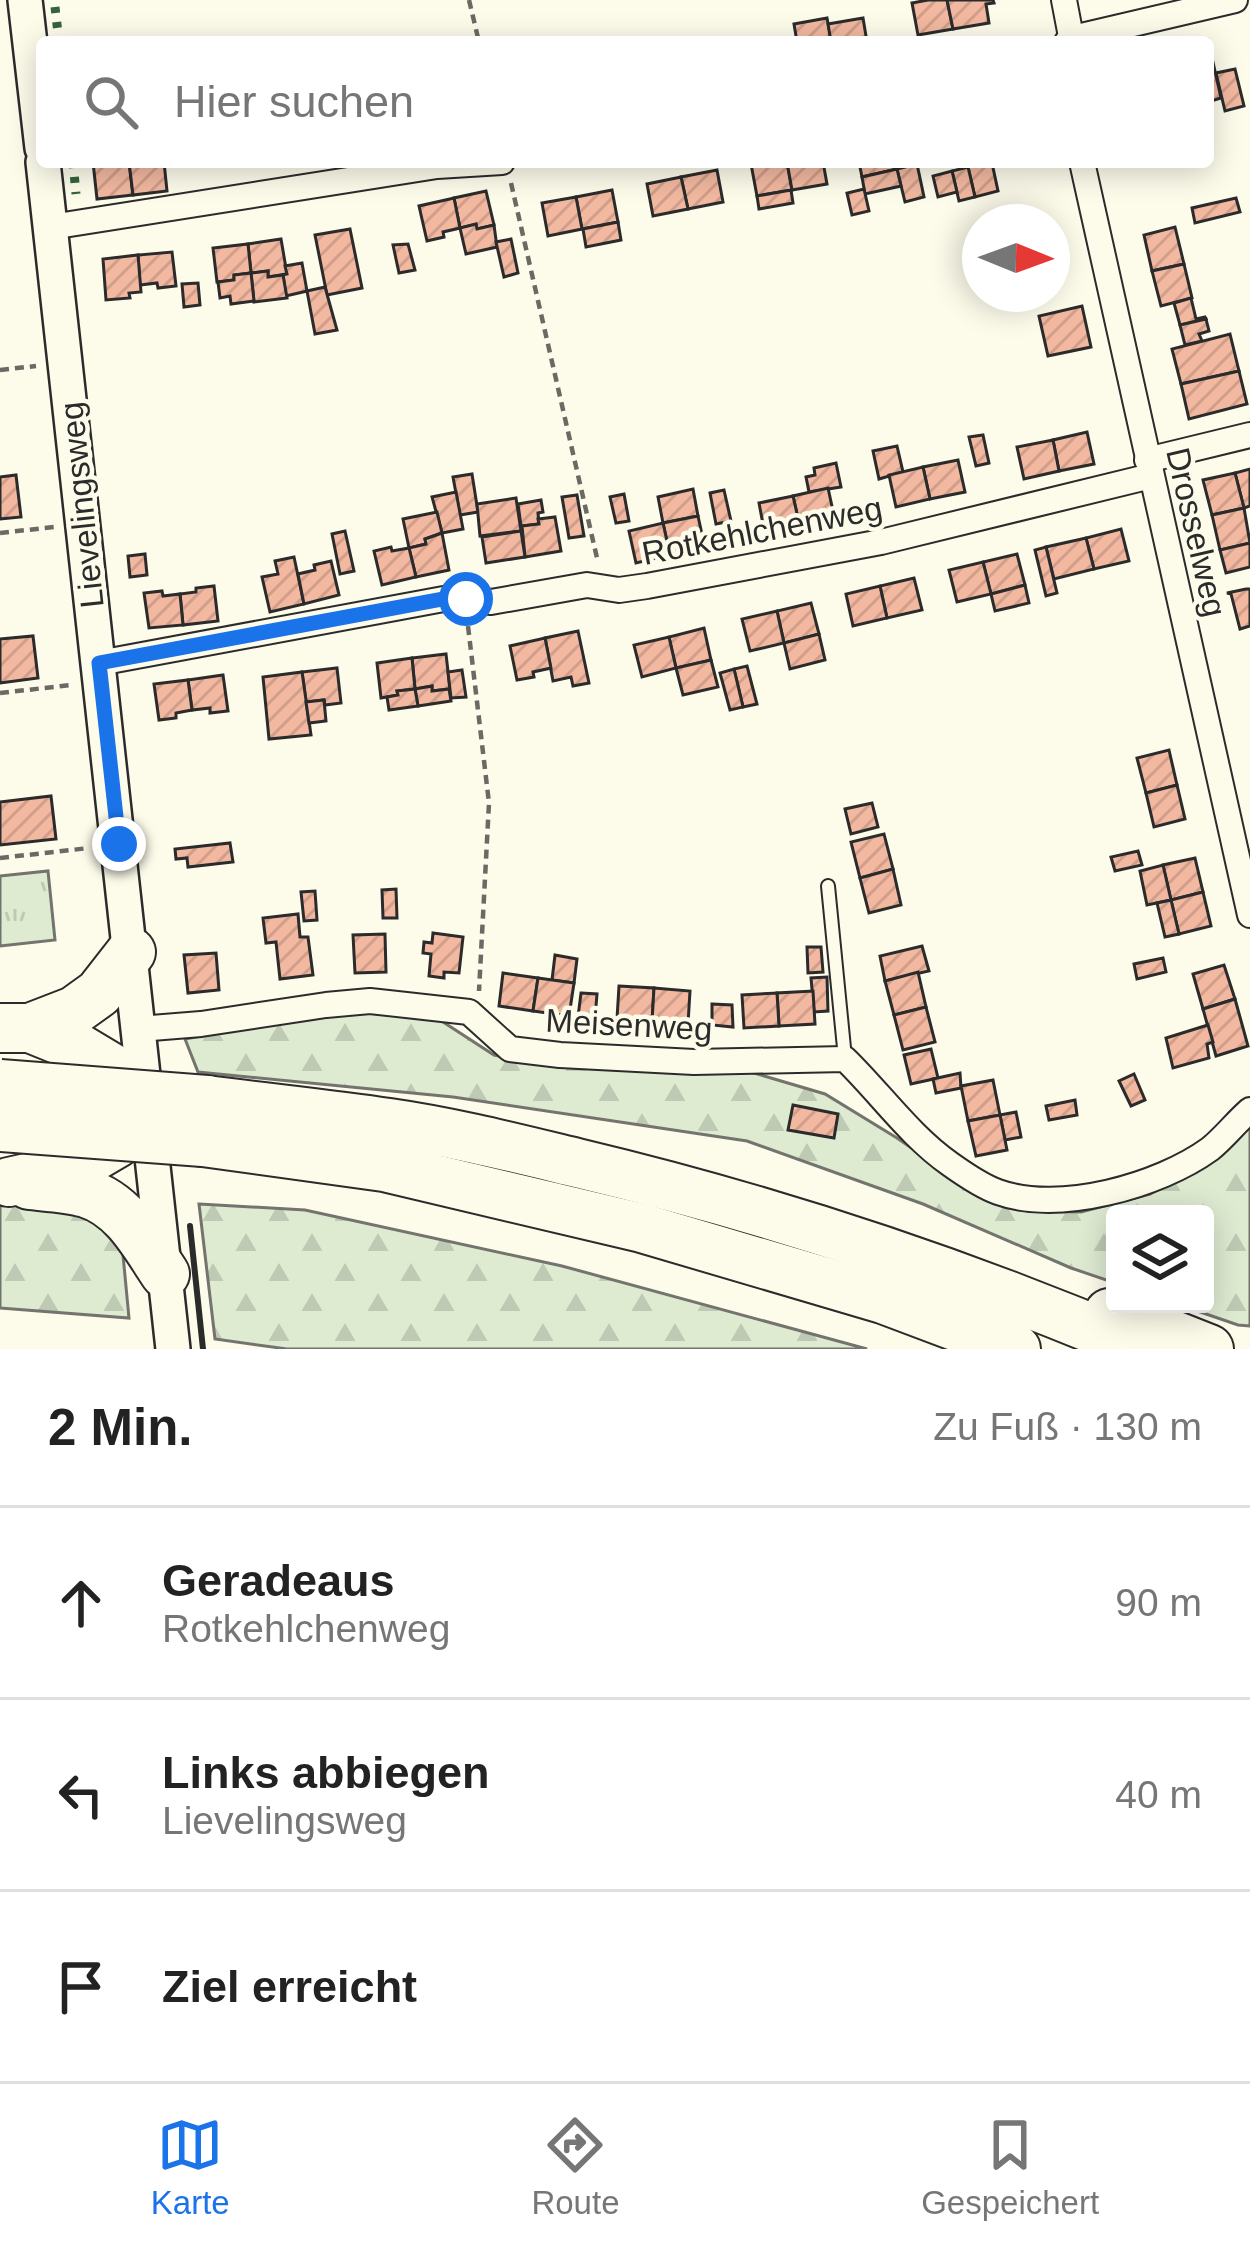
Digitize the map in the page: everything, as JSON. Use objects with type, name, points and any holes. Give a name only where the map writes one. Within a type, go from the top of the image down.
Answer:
[{"type":"highway","points":[[15,1028],[74,1011],[99,993],[131,952]]},
{"type":"highway","points":[[4,1182],[76,1167],[117,1143],[148,1113],[112,1068],[76,1047],[15,1028]]},
{"type":"highway","points":[[0,1084],[205,1121],[556,1206],[883,1299],[975,1340],[1016,1349]]},
{"type":"highway","points":[[0,1127],[205,1121],[391,1123],[646,1179],[856,1241],[1141,1349]]},
{"type":"highway","points":[[4,1182],[88,1193],[130,1222],[165,1274]]},
{"type":"highway","points":[[1057,1314],[1102,1311],[1209,1349]]},
{"type":"street","points":[[26,0],[36,92]]},
{"type":"street","points":[[1064,0],[1070,36]]},
{"type":"street","points":[[1091,36],[1235,0]]},
{"type":"street","name":"Lievelingsweg","points":[[45,168],[173,1349]]},
{"type":"street","points":[[51,227],[425,168]]},
{"type":"street","points":[[454,168],[507,174]]},
{"type":"street","name":"Drosselweg","points":[[1083,168],[1149,468],[1239,821],[1250,915]]},
{"type":"street","name":"Rotkehlchenweg","points":[[100,672],[143,656],[448,598],[491,602],[587,585],[619,590],[881,542],[1250,436]]},
{"type":"street","points":[[139,1029],[370,1001],[469,1012]]},
{"type":"street","name":"Meisenweg","points":[[469,1012],[510,1049],[694,1062],[845,1059]]},
{"type":"street","points":[[845,1059],[945,1161],[995,1192],[1028,1200],[1101,1193],[1144,1182],[1211,1148],[1250,1110]]},
{"type":"lane","points":[[828,886],[845,1059]]},
{"type":"path","points":[[470,0],[478,36]]},
{"type":"path","points":[[507,174],[602,587]]},
{"type":"path","points":[[0,533],[83,524]]},
{"type":"path","points":[[466,599],[489,803],[478,1000],[469,1012]]},
{"type":"path","points":[[0,693],[100,672]]},
{"type":"path","points":[[0,857],[119,844]]},
{"type":"green space","points":[[48,871],[55,940],[0,946],[0,876]]},
{"type":"green space","points":[[349,1009],[440,1020],[494,1055],[518,1060],[744,1070],[825,1094],[981,1196],[1028,1211],[1081,1212],[1106,1205],[1106,1280],[923,1204],[747,1141],[453,1097],[198,1072],[185,1039]]},
{"type":"green space","points":[[1250,1127],[1250,1326],[1203,1313],[1214,1313],[1214,1205],[1108,1205],[1150,1194],[1211,1159]]},
{"type":"green space","points":[[199,1204],[305,1210],[562,1266],[867,1349],[287,1349],[215,1339]]},
{"type":"green space","points":[[0,1205],[106,1218],[121,1234],[129,1318],[0,1308]]},
{"type":"building","points":[[947,0],[953,29],[918,35],[912,3]]},
{"type":"building","points":[[947,0],[993,0],[986,4],[989,23],[953,29]]},
{"type":"building","points":[[827,18],[830,36],[796,36],[794,24]]},
{"type":"building","points":[[863,18],[866,36],[830,36],[828,24]]},
{"type":"building","points":[[1214,67],[1221,98],[1214,100]]},
{"type":"building","points":[[1235,69],[1244,106],[1225,111],[1216,73]]},
{"type":"building","points":[[94,168],[130,168],[133,195],[97,199]]},
{"type":"building","points":[[130,168],[165,168],[167,191],[133,195]]},
{"type":"building","points":[[752,168],[788,168],[792,190],[757,196]]},
{"type":"building","points":[[788,168],[824,168],[827,184],[792,190]]},
{"type":"building","points":[[860,168],[897,169],[862,177]]},
{"type":"building","points":[[918,168],[924,197],[905,202],[897,169]]},
{"type":"building","points":[[968,168],[993,168],[998,191],[975,197]]},
{"type":"building","points":[[968,168],[975,197],[959,201],[952,171]]},
{"type":"building","points":[[897,169],[901,186],[865,194],[862,177]]},
{"type":"building","points":[[717,170],[723,202],[688,209],[681,177]]},
{"type":"building","points":[[952,171],[957,192],[938,197],[933,176]]},
{"type":"building","points":[[681,177],[688,209],[653,216],[647,184]]},
{"type":"building","points":[[864,189],[869,211],[852,215],[847,193]]},
{"type":"building","points":[[612,190],[618,222],[582,229],[576,197]]},
{"type":"building","points":[[791,190],[793,203],[759,209],[757,196]]},
{"type":"building","points":[[486,191],[494,225],[460,228],[454,198]]},
{"type":"building","points":[[576,197],[582,229],[548,236],[542,203]]},
{"type":"building","points":[[454,198],[460,228],[427,241],[419,206]]},
{"type":"building","points":[[1236,198],[1240,212],[1195,223],[1192,208]]},
{"type":"building","points":[[618,222],[621,240],[586,247],[583,229]]},
{"type":"building","points":[[476,224],[477,229],[494,225],[497,247],[466,254],[460,228]]},
{"type":"building","points":[[1175,227],[1184,264],[1152,271],[1144,235]]},
{"type":"building","points":[[350,229],[362,288],[327,295],[315,235]]},
{"type":"building","points":[[281,239],[287,274],[251,273],[248,244]]},
{"type":"building","points":[[511,239],[518,273],[504,277],[496,242]]},
{"type":"building","points":[[248,244],[251,273],[217,282],[213,248]]},
{"type":"building","points":[[408,244],[415,270],[399,273],[393,245]]},
{"type":"building","points":[[172,252],[176,286],[140,285],[138,255]]},
{"type":"building","points":[[138,255],[141,292],[106,300],[103,259]]},
{"type":"building","points":[[302,263],[307,291],[286,296],[285,266]]},
{"type":"building","points":[[1184,264],[1192,298],[1161,306],[1152,271]]},
{"type":"building","points":[[268,271],[268,277],[283,275],[287,298],[254,302],[251,273]]},
{"type":"building","points":[[251,273],[254,301],[231,304],[230,296],[220,298],[218,282]]},
{"type":"building","points":[[198,283],[200,305],[184,307],[182,284]]},
{"type":"building","points":[[325,287],[337,330],[315,334],[307,291]]},
{"type":"building","points":[[1191,298],[1196,319],[1206,319],[1180,325],[1174,303]]},
{"type":"building","points":[[1082,306],[1091,347],[1048,356],[1039,316]]},
{"type":"building","points":[[1206,319],[1209,331],[1199,334],[1202,341],[1185,345],[1180,325]]},
{"type":"building","points":[[1230,334],[1239,371],[1181,384],[1172,349]]},
{"type":"building","points":[[1239,371],[1247,404],[1189,419],[1181,384]]},
{"type":"building","points":[[1087,432],[1094,464],[1059,471],[1053,440]]},
{"type":"building","points":[[983,435],[989,463],[976,466],[969,437]]},
{"type":"building","points":[[1053,440],[1059,471],[1024,479],[1017,447]]},
{"type":"building","points":[[897,446],[903,472],[879,479],[873,451]]},
{"type":"building","points":[[958,460],[965,492],[930,499],[923,467]]},
{"type":"building","points":[[836,463],[841,487],[809,492],[806,477],[815,475],[814,468]]},
{"type":"building","points":[[923,467],[930,499],[896,507],[889,475]]},
{"type":"building","points":[[1250,469],[1250,506],[1244,508],[1235,473]]},
{"type":"building","points":[[1235,473],[1244,508],[1212,515],[1203,480]]},
{"type":"building","points":[[472,474],[478,512],[460,515],[453,477]]},
{"type":"building","points":[[16,475],[21,517],[0,519],[0,477]]},
{"type":"building","points":[[828,488],[835,520],[800,527],[793,496]]},
{"type":"building","points":[[693,489],[698,516],[663,523],[658,497]]},
{"type":"building","points":[[724,490],[731,521],[716,524],[710,493]]},
{"type":"building","points":[[456,492],[463,529],[442,533],[432,497]]},
{"type":"building","points":[[624,494],[629,521],[616,523],[610,497]]},
{"type":"building","points":[[577,495],[584,536],[569,538],[562,497]]},
{"type":"building","points":[[793,496],[800,527],[765,535],[759,503]]},
{"type":"building","points":[[516,498],[521,531],[480,536],[477,504]]},
{"type":"building","points":[[541,500],[539,524],[521,526],[518,504]]},
{"type":"building","points":[[1244,508],[1250,543],[1220,550],[1212,515]]},
{"type":"building","points":[[437,512],[442,533],[409,548],[403,519]]},
{"type":"building","points":[[698,516],[705,548],[670,555],[663,523]]},
{"type":"building","points":[[555,517],[561,551],[525,557],[522,526]]},
{"type":"building","points":[[663,523],[670,555],[636,563],[629,531]]},
{"type":"building","points":[[1121,529],[1129,561],[1094,569],[1086,538]]},
{"type":"building","points":[[345,531],[354,571],[340,574],[332,534]]},
{"type":"building","points":[[521,531],[525,557],[486,563],[482,537]]},
{"type":"building","points":[[442,533],[449,570],[416,577],[409,548]]},
{"type":"building","points":[[1086,538],[1094,569],[1054,579],[1046,547]]},
{"type":"building","points":[[1250,543],[1250,567],[1226,573],[1220,550]]},
{"type":"building","points":[[391,547],[392,551],[409,548],[416,577],[382,585],[374,551]]},
{"type":"building","points":[[1046,547],[1057,593],[1046,596],[1035,550]]},
{"type":"building","points":[[145,554],[147,575],[130,577],[128,556]]},
{"type":"building","points":[[1017,554],[1025,585],[991,594],[983,562]]},
{"type":"building","points":[[294,557],[304,604],[270,612],[262,577],[278,574],[275,561]]},
{"type":"building","points":[[331,561],[339,595],[304,604],[298,574]]},
{"type":"building","points":[[983,562],[991,594],[957,602],[949,570]]},
{"type":"building","points":[[914,578],[922,610],[887,618],[880,586]]},
{"type":"building","points":[[1025,585],[1029,603],[995,611],[991,594]]},
{"type":"building","points":[[214,586],[218,621],[183,625],[180,594]]},
{"type":"building","points":[[880,586],[887,618],[853,626],[846,594]]},
{"type":"building","points":[[1250,589],[1250,626],[1240,629],[1227,593]]},
{"type":"building","points":[[162,591],[163,596],[180,594],[183,625],[149,628],[144,593]]},
{"type":"building","points":[[811,603],[819,634],[784,643],[777,611]]},
{"type":"building","points":[[777,611],[784,643],[750,651],[742,619]]},
{"type":"building","points":[[704,628],[711,660],[676,668],[669,637]]},
{"type":"building","points":[[578,631],[589,683],[573,686],[571,677],[553,681],[545,638]]},
{"type":"building","points":[[819,634],[825,660],[790,669],[784,643]]},
{"type":"building","points":[[33,636],[38,678],[0,683],[0,639]]},
{"type":"building","points":[[669,637],[676,668],[642,677],[634,645]]},
{"type":"building","points":[[545,638],[551,668],[517,680],[510,646]]},
{"type":"building","points":[[446,654],[450,689],[415,689],[412,658]]},
{"type":"building","points":[[412,658],[415,689],[381,698],[377,663]]},
{"type":"building","points":[[711,660],[718,687],[683,695],[676,668]]},
{"type":"building","points":[[747,666],[757,704],[743,707],[734,669]]},
{"type":"building","points":[[337,668],[341,703],[306,702],[302,672]]},
{"type":"building","points":[[734,669],[743,707],[730,710],[720,673]]},
{"type":"building","points":[[462,670],[466,697],[451,698],[448,672]]},
{"type":"building","points":[[302,672],[311,735],[269,739],[263,677]]},
{"type":"building","points":[[223,675],[228,711],[192,710],[188,680]]},
{"type":"building","points":[[188,680],[192,710],[159,720],[154,684]]},
{"type":"building","points":[[432,686],[432,691],[449,689],[451,701],[418,706],[415,689]]},
{"type":"building","points":[[415,689],[418,706],[389,710],[387,697]]},
{"type":"building","points":[[324,700],[326,721],[309,723],[306,702]]},
{"type":"building","points":[[1169,750],[1177,785],[1146,793],[1137,758]]},
{"type":"building","points":[[1177,785],[1185,819],[1154,827],[1146,793]]},
{"type":"building","points":[[51,796],[56,839],[0,845],[0,802]]},
{"type":"building","points":[[872,803],[878,827],[851,834],[845,809]]},
{"type":"building","points":[[884,834],[893,869],[860,878],[851,842]]},
{"type":"building","points":[[230,843],[233,862],[188,867],[187,858],[176,859],[175,849]]},
{"type":"building","points":[[1138,851],[1142,865],[1115,871],[1111,857]]},
{"type":"building","points":[[1195,858],[1203,892],[1171,900],[1163,865]]},
{"type":"building","points":[[1163,865],[1171,900],[1147,905],[1140,871]]},
{"type":"building","points":[[893,869],[901,905],[869,913],[860,878]]},
{"type":"building","points":[[396,889],[397,918],[383,918],[382,890]]},
{"type":"building","points":[[315,891],[317,920],[304,921],[301,892]]},
{"type":"building","points":[[1203,892],[1211,926],[1179,934],[1171,900]]},
{"type":"building","points":[[1171,900],[1179,934],[1165,937],[1157,903]]},
{"type":"building","points":[[298,914],[300,937],[308,937],[313,975],[280,979],[276,942],[266,943],[263,918]]},
{"type":"building","points":[[433,933],[463,937],[459,973],[429,976],[431,954],[423,953],[424,942],[432,943]]},
{"type":"building","points":[[385,934],[386,972],[355,973],[353,935]]},
{"type":"building","points":[[922,946],[929,971],[885,981],[880,956]]},
{"type":"building","points":[[807,947],[821,947],[823,972],[808,973]]},
{"type":"building","points":[[216,953],[219,990],[188,993],[184,955]]},
{"type":"building","points":[[555,955],[577,959],[574,983],[552,980]]},
{"type":"building","points":[[1163,958],[1166,972],[1137,979],[1134,964]]},
{"type":"building","points":[[1224,965],[1235,999],[1203,1009],[1193,974]]},
{"type":"building","points":[[918,972],[926,1007],[894,1015],[885,981]]},
{"type":"building","points":[[503,973],[538,978],[533,1011],[499,1006]]},
{"type":"building","points":[[827,977],[828,1011],[814,1012],[811,978]]},
{"type":"building","points":[[538,978],[574,983],[569,1016],[533,1011]]},
{"type":"building","points":[[619,986],[654,988],[652,1022],[617,1019]]},
{"type":"building","points":[[654,988],[690,991],[688,1024],[652,1022]]},
{"type":"building","points":[[813,991],[815,1024],[779,1026],[777,993]]},
{"type":"building","points":[[581,993],[597,994],[595,1018],[578,1017]]},
{"type":"building","points":[[777,993],[779,1026],[744,1028],[742,995]]},
{"type":"building","points":[[1235,999],[1248,1046],[1216,1056],[1203,1009]]},
{"type":"building","points":[[712,1004],[732,1005],[733,1027],[712,1025]]},
{"type":"building","points":[[926,1007],[935,1042],[903,1050],[894,1015]]},
{"type":"building","points":[[1208,1025],[1213,1042],[1207,1044],[1209,1058],[1173,1068],[1166,1038]]},
{"type":"building","points":[[931,1049],[938,1078],[911,1084],[904,1055]]},
{"type":"building","points":[[960,1073],[961,1088],[936,1093],[933,1079]]},
{"type":"building","points":[[1134,1074],[1145,1100],[1131,1106],[1119,1081]]},
{"type":"building","points":[[993,1080],[1000,1115],[968,1121],[961,1086]]},
{"type":"building","points":[[1075,1100],[1077,1115],[1049,1120],[1046,1106]]},
{"type":"building","points":[[793,1105],[838,1114],[834,1138],[788,1130]]},
{"type":"building","points":[[1016,1112],[1021,1137],[1005,1140],[1000,1115]]},
{"type":"building","points":[[1000,1115],[1007,1150],[976,1156],[968,1121]]},
{"type":"hedge","points":[[55,7],[58,36]]},
{"type":"hedge","points":[[74,168],[76,194]]},
{"type":"wall","points":[[190,1226],[203,1349]]},
{"type":"route","points":[[119,844],[99,663],[448,598],[466,599]]}]
